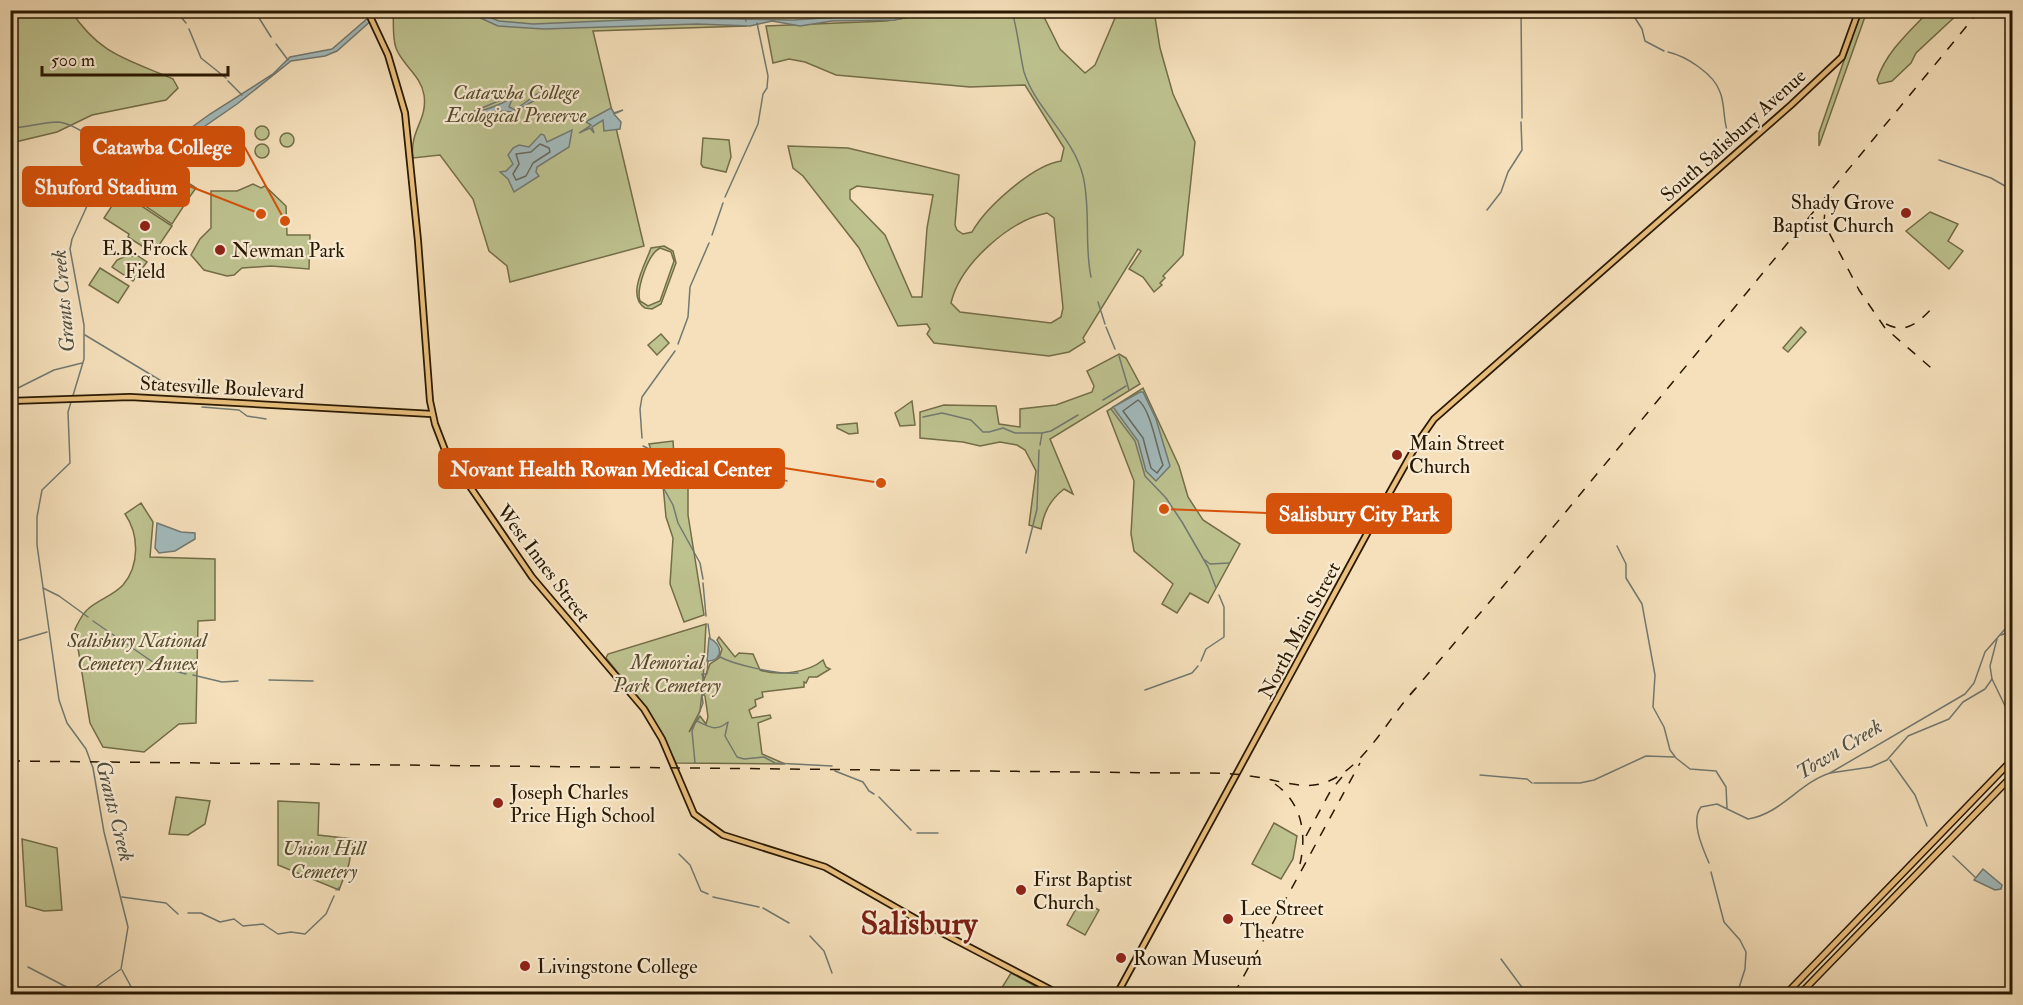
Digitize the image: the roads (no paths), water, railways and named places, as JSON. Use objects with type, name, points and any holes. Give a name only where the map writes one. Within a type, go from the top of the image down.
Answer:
[{"type":"highway","points":[[1786,994],[2013,760]]},
{"type":"highway","points":[[1800,994],[2013,776]]},
{"type":"main road","name":"South Salisbury Avenue","points":[[1606,268],[1842,57],[1859,10]]},
{"type":"main road","name":"West Innes Street","points":[[367,11],[400,92],[412,154],[413,196],[432,414],[445,450],[501,536],[532,577],[648,716],[662,739],[697,816],[709,827],[729,837],[825,867],[923,923],[1059,994]]},
{"type":"main road","name":"North Main Street","points":[[1117,994],[1418,442],[1434,419],[1606,268]]},
{"type":"main road","name":"Statesville Boulevard","points":[[10,401],[130,397],[432,414]]},
{"type":"water","points":[[376,11],[382,11],[337,51],[325,56],[291,61],[237,104],[144,168],[99,193],[90,206],[87,205],[86,201],[96,190],[141,164],[210,114],[273,74],[290,57],[332,49]]},
{"type":"water","points":[[465,11],[473,11],[499,21],[533,24],[671,18],[793,20],[930,11],[895,20],[832,21],[800,26],[772,21],[750,26],[697,24],[544,29],[498,26]]},
{"type":"water","points":[[553,90],[514,112],[498,111],[484,115],[479,113],[512,99],[509,107],[515,110],[537,94]]},
{"type":"water","points":[[611,108],[614,113],[623,110],[614,114],[621,122],[620,129],[604,131],[603,120],[592,127],[594,133],[590,128],[579,133],[591,125],[586,122]]},
{"type":"water","points":[[572,130],[569,147],[537,167],[536,172],[539,176],[514,192],[508,179],[500,172],[506,171],[513,164],[508,155],[513,148],[519,145],[529,147],[541,134],[547,142]]},
{"type":"water","points":[[1143,392],[1156,419],[1170,466],[1156,481],[1146,471],[1138,441],[1113,407]]},
{"type":"water","points":[[157,523],[181,532],[195,533],[195,539],[175,551],[159,553],[155,548]]},
{"type":"water","points":[[709,638],[717,644],[720,652],[716,658],[707,661]]},
{"type":"water","points":[[1983,869],[2002,885],[2001,889],[1995,890],[1974,880]]},
{"type":"waterway","points":[[175,10],[186,23]]},
{"type":"waterway","points":[[254,10],[271,37]]},
{"type":"waterway","points":[[744,10],[746,21]]},
{"type":"waterway","points":[[1011,10],[1024,72],[1030,86],[1071,148],[1083,176],[1087,201],[1091,277]]},
{"type":"waterway","points":[[1521,10],[1522,118]]},
{"type":"waterway","points":[[1630,10],[1642,29],[1645,41],[1664,51]]},
{"type":"waterway","points":[[725,197],[758,124],[763,94],[767,88],[768,76],[757,23]]},
{"type":"waterway","points":[[189,29],[201,58],[226,78]]},
{"type":"waterway","points":[[276,44],[288,60]]},
{"type":"waterway","points":[[1668,52],[1691,62],[1706,72],[1717,85],[1722,97],[1727,130]]},
{"type":"waterway","points":[[228,81],[242,95]]},
{"type":"waterway","points":[[448,118],[463,116],[515,94]]},
{"type":"waterway","points":[[10,128],[52,122],[66,124],[96,141],[127,171]]},
{"type":"waterway","points":[[1487,210],[1501,192],[1508,172],[1522,150],[1521,122]]},
{"type":"waterway","points":[[1939,160],[1991,178],[2012,190]]},
{"type":"waterway","points":[[712,235],[723,203]]},
{"type":"waterway","name":"Grants Creek","points":[[86,994],[121,969],[128,927],[104,832],[93,768],[86,749],[67,723],[59,700],[37,545],[37,517],[42,490],[70,463],[68,412],[84,359],[84,325],[70,249],[72,239],[87,206]]},
{"type":"waterway","points":[[678,344],[688,317],[690,287],[709,243]]},
{"type":"waterway","points":[[1098,302],[1105,324]]},
{"type":"waterway","points":[[1106,327],[1115,349]]},
{"type":"waterway","points":[[85,335],[168,385],[178,387]]},
{"type":"waterway","points":[[642,438],[640,409],[642,397],[675,351]]},
{"type":"waterway","points":[[1119,356],[1129,390]]},
{"type":"waterway","points":[[10,392],[54,370],[82,363]]},
{"type":"waterway","points":[[1103,400],[1126,386]]},
{"type":"waterway","points":[[184,389],[198,395]]},
{"type":"waterway","points":[[202,407],[239,410],[247,416],[266,419]]},
{"type":"waterway","points":[[1111,409],[1135,441],[1145,476],[1166,498],[1182,522],[1208,567],[1216,588]]},
{"type":"waterway","points":[[923,417],[942,413],[971,420],[983,432],[1003,428],[1015,433],[1042,433]]},
{"type":"waterway","points":[[1040,445],[1042,433],[1051,431],[1078,415]]},
{"type":"waterway","points":[[643,446],[658,453],[675,454]]},
{"type":"waterway","points":[[646,448],[649,462],[673,505],[678,523],[700,563],[703,579]]},
{"type":"waterway","points":[[1026,553],[1037,509],[1039,450]]},
{"type":"waterway","points":[[679,456],[689,462],[766,475],[787,481]]},
{"type":"waterway","points":[[1617,546],[1626,564],[1626,578],[1642,604],[1655,675],[1653,707],[1664,727],[1670,750],[1690,769],[1716,771],[1726,787],[1727,808]]},
{"type":"waterway","points":[[1205,560],[1210,564],[1229,563]]},
{"type":"waterway","points":[[703,583],[706,616]]},
{"type":"waterway","points":[[43,588],[59,596],[88,617]]},
{"type":"waterway","points":[[1201,661],[1206,649],[1224,637],[1224,607],[1219,595]]},
{"type":"waterway","points":[[93,621],[160,667],[186,674]]},
{"type":"waterway","name":"Town Creek","points":[[1709,863],[1697,827],[1701,807],[1717,804],[1748,819],[1770,811],[1809,784],[1965,694],[1974,683],[1985,652],[2012,621]]},
{"type":"waterway","points":[[708,624],[710,638]]},
{"type":"waterway","name":"Town Creek","points":[[2001,635],[2012,631]]},
{"type":"waterway","points":[[10,643],[47,632]]},
{"type":"waterway","points":[[1997,639],[1990,666],[1992,679],[2008,712],[2012,714]]},
{"type":"waterway","points":[[718,656],[757,669],[798,673]]},
{"type":"waterway","points":[[695,763],[692,731],[703,703],[702,696],[707,691],[702,674],[707,674],[708,661]]},
{"type":"waterway","points":[[1145,690],[1192,673],[1198,666]]},
{"type":"waterway","points":[[193,675],[222,682],[238,681]]},
{"type":"waterway","points":[[1830,773],[1871,767],[1887,760],[1908,736],[1949,719],[1963,702],[1985,689],[1992,679]]},
{"type":"waterway","points":[[269,680],[313,681]]},
{"type":"waterway","points":[[697,721],[716,728],[728,722],[725,736],[737,757],[744,759],[764,757],[775,763],[832,766]]},
{"type":"waterway","points":[[1534,783],[1580,783],[1594,780],[1646,756],[1674,757]]},
{"type":"waterway","points":[[1890,760],[1915,795],[1927,826]]},
{"type":"waterway","points":[[835,771],[863,782],[874,794]]},
{"type":"waterway","points":[[1480,775],[1527,779],[1532,783]]},
{"type":"waterway","points":[[879,797],[911,830]]},
{"type":"waterway","points":[[917,833],[938,833]]},
{"type":"waterway","points":[[679,854],[690,865],[701,891],[708,894]]},
{"type":"waterway","points":[[1953,856],[1975,877]]},
{"type":"waterway","name":"Town Creek","points":[[1711,872],[1724,922],[1740,940],[1746,952],[1745,969],[1737,994]]},
{"type":"waterway","points":[[336,890],[340,887]]},
{"type":"waterway","points":[[188,913],[201,913],[220,922],[234,919],[243,926],[263,924],[278,934],[291,932],[305,934],[326,914],[334,896]]},
{"type":"waterway","points":[[122,897],[166,903],[178,914]]},
{"type":"waterway","points":[[713,897],[759,907]]},
{"type":"waterway","points":[[763,908],[789,923]]},
{"type":"waterway","points":[[810,936],[824,951],[832,973]]},
{"type":"waterway","points":[[1501,959],[1527,994]]},
{"type":"waterway","points":[[28,967],[80,994]]},
{"type":"waterway","points":[[122,970],[135,994]]},
{"type":"railway","points":[[1410,695],[1540,543],[1980,10]]},
{"type":"railway","points":[[1831,196],[1825,209],[1824,223],[1859,290],[1885,328],[1937,373]]},
{"type":"railway","points":[[1886,324],[1900,328],[1913,325],[1934,306]]},
{"type":"railway","points":[[10,761],[1213,773],[1316,785],[1340,775],[1354,764],[1415,689]]},
{"type":"railway","points":[[1234,994],[1360,763]]},
{"type":"railway","points":[[1306,836],[1331,790],[1342,777]]},
{"type":"railway","points":[[1275,784],[1291,800],[1297,810],[1303,842],[1300,864]]},
{"type":"place","name":"Shady Grove Baptist Church","points":[[1906,213]]},
{"type":"place","name":"Shuford Stadium","points":[[261,214]]},
{"type":"place","name":"Catawba College","points":[[285,221]]},
{"type":"place","name":"E.B. Frock Field","points":[[145,226]]},
{"type":"place","name":"Newman Park","points":[[220,250]]},
{"type":"place","name":"Main Street Church","points":[[1397,455]]},
{"type":"place","name":"Novant Health Rowan Medical Center","points":[[881,483]]},
{"type":"place","name":"Salisbury City Park","points":[[1164,509]]},
{"type":"place","name":"Joseph Charles Price High School","points":[[498,803]]},
{"type":"place","name":"First Baptist Church","points":[[1021,890]]},
{"type":"place","name":"Lee Street Theatre","points":[[1228,919]]},
{"type":"place","name":"Rowan Museum","points":[[1121,958]]},
{"type":"place","name":"Livingstone College","points":[[525,966]]},
{"type":"district","name":"Salisbury","points":[[919,923]]},
{"type":"park label","name":"Catawba College Ecological Preserve","points":[[516,104]]},
{"type":"park label","name":"Salisbury National Cemetery Annex","points":[[137,652]]},
{"type":"park label","name":"Memorial Park Cemetery","points":[[667,674]]},
{"type":"park label","name":"Union Hill Cemetery","points":[[324,860]]}]
